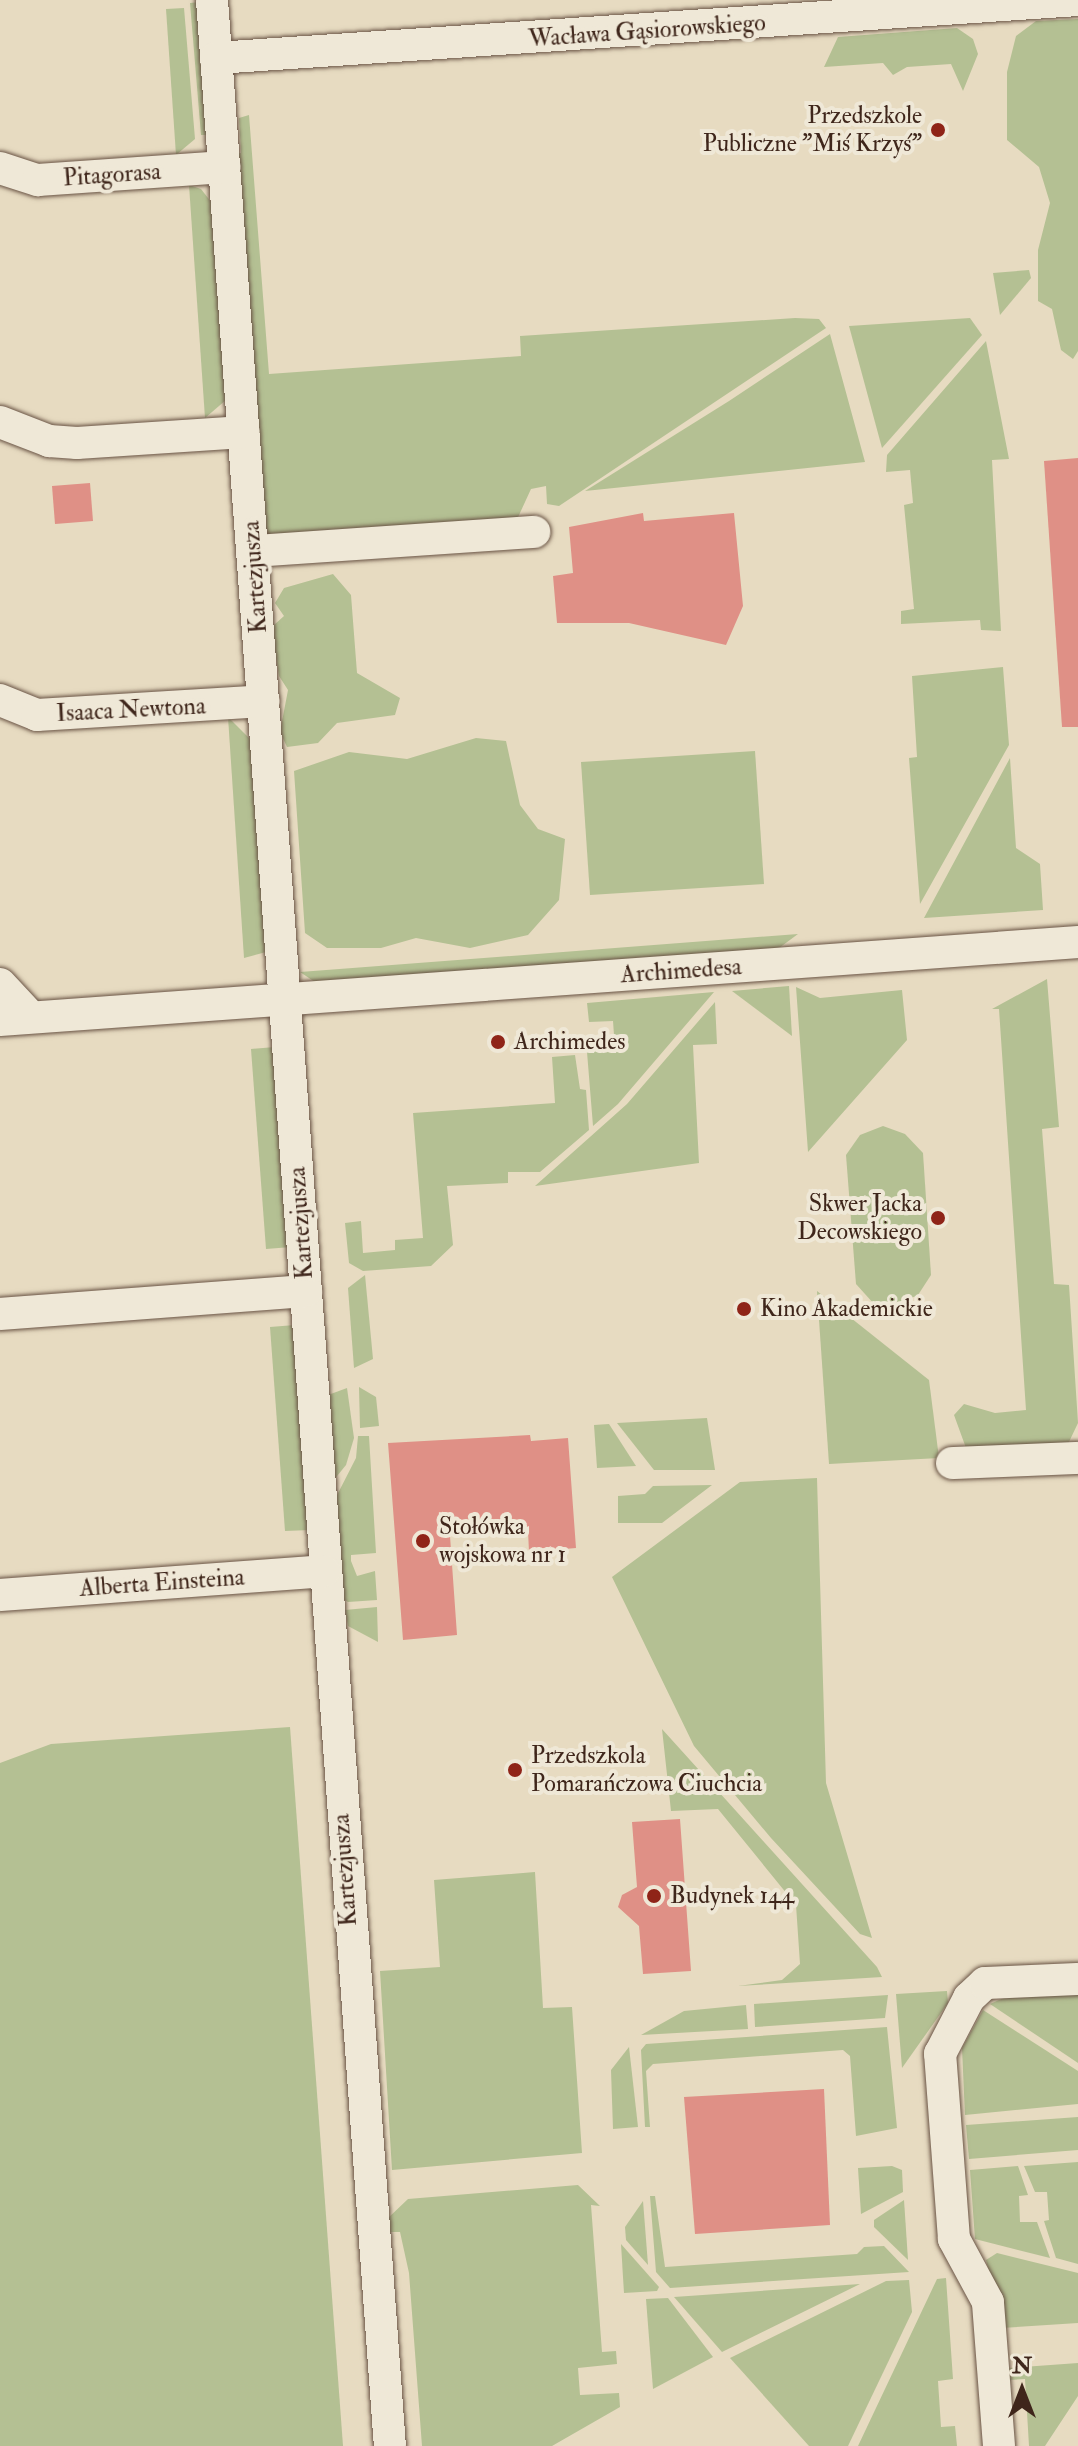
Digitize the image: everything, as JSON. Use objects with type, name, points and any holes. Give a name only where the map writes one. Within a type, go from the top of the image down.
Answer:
[{"type":"street","name":"Kartezjusza","points":[[212,0],[390,2446]]},
{"type":"street","name":"Wacława Gąsiorowskiego","points":[[216,58],[1078,0]]},
{"type":"street","name":"Pitagorasa","points":[[0,168],[38,180],[225,167]]},
{"type":"street","points":[[0,422],[49,441],[77,443],[244,432]]},
{"type":"street","points":[[254,551],[534,532]]},
{"type":"street","name":"Isaaca Newtona","points":[[0,700],[37,715],[264,701]]},
{"type":"street","name":"Archimedesa","points":[[14,1017],[1078,942]]},
{"type":"street","points":[[0,984],[14,1017]]},
{"type":"street","points":[[0,1314],[306,1291]]},
{"type":"street","points":[[952,1463],[1078,1458]]},
{"type":"street","name":"Alberta Einsteina","points":[[0,1595],[324,1571]]},
{"type":"street","points":[[999,2446],[988,2302],[954,2239],[938,2086],[940,2054],[969,1998],[985,1983],[1078,1979]]},
{"type":"green space","points":[[201,2],[210,135],[201,135],[190,3]]},
{"type":"green space","points":[[184,8],[195,139],[176,155],[166,9]]},
{"type":"green space","points":[[1078,19],[1078,351],[1073,359],[1061,350],[1052,309],[1038,301],[1038,250],[1050,203],[1039,167],[1007,140],[1007,72],[1016,36],[1036,21]]},
{"type":"green space","points":[[957,28],[973,39],[978,54],[963,91],[951,64],[907,67],[893,75],[883,63],[824,67],[838,37]]},
{"type":"green space","points":[[249,115],[269,374],[521,356],[520,336],[795,318],[819,319],[826,328],[559,506],[547,504],[546,486],[531,489],[514,526],[264,547],[234,154],[241,153],[239,118]]},
{"type":"green space","points":[[189,185],[201,189],[215,207],[226,400],[205,418]]},
{"type":"green space","points":[[1029,270],[1031,278],[1000,315],[993,273]]},
{"type":"green space","points":[[970,318],[982,335],[882,448],[849,326]]},
{"type":"green space","points":[[830,334],[865,462],[585,491],[729,401]]},
{"type":"green space","points":[[986,341],[1009,459],[992,460],[1001,631],[981,630],[980,620],[901,624],[901,611],[914,609],[904,505],[913,503],[910,470],[886,472],[887,455]]},
{"type":"green space","points":[[333,574],[351,595],[357,673],[400,698],[395,715],[337,723],[318,743],[287,747],[280,732],[288,690],[279,676],[274,645],[274,625],[284,616],[275,603],[284,588]]},
{"type":"green space","points":[[1003,667],[1009,745],[920,904],[909,758],[917,757],[912,676]]},
{"type":"green space","points":[[228,717],[254,743],[266,952],[244,958]]},
{"type":"green space","points":[[476,738],[506,741],[520,805],[538,829],[565,839],[559,900],[528,935],[470,948],[416,938],[381,948],[327,948],[305,933],[294,771],[349,752],[407,759]]},
{"type":"green space","points":[[755,751],[764,884],[590,895],[581,762]]},
{"type":"green space","points":[[1010,758],[1016,848],[1040,864],[1043,910],[924,918]]},
{"type":"green space","points":[[798,934],[775,951],[318,984],[300,972]]},
{"type":"green space","points":[[1047,979],[1059,1127],[1042,1129],[1054,1284],[1069,1285],[1078,1423],[1068,1444],[966,1448],[954,1415],[964,1404],[995,1413],[1026,1410],[999,1009],[992,1009]]},
{"type":"green space","points":[[789,986],[792,1036],[732,991]]},
{"type":"green space","points":[[796,987],[820,998],[902,990],[907,1040],[808,1152]]},
{"type":"green space","points":[[714,992],[618,1104],[593,1126],[587,1052],[615,1049],[613,1021],[589,1022],[587,1003]]},
{"type":"green space","points":[[715,1002],[717,1044],[693,1045],[699,1163],[535,1186],[627,1104]]},
{"type":"green space","points":[[275,1047],[291,1247],[266,1249],[251,1049]]},
{"type":"green space","points":[[575,1055],[580,1089],[586,1090],[589,1130],[540,1172],[508,1172],[508,1183],[447,1186],[453,1245],[431,1266],[363,1271],[349,1263],[345,1223],[361,1221],[363,1253],[395,1250],[395,1240],[423,1238],[413,1113],[555,1103],[552,1057]]},
{"type":"green space","points":[[883,1126],[905,1134],[923,1153],[931,1275],[918,1295],[891,1307],[874,1304],[856,1284],[846,1155],[860,1135]]},
{"type":"green space","points":[[365,1275],[373,1359],[354,1368],[348,1288]]},
{"type":"green space","points":[[817,1291],[929,1380],[939,1458],[829,1464]]},
{"type":"green space","points":[[295,1325],[310,1530],[285,1531],[270,1327]]},
{"type":"green space","points":[[359,1387],[376,1397],[379,1426],[360,1428]]},
{"type":"green space","points":[[347,1388],[354,1438],[346,1465],[329,1486],[328,1395]]},
{"type":"green space","points":[[707,1418],[715,1470],[654,1470],[617,1423]]},
{"type":"green space","points":[[609,1424],[636,1466],[597,1468],[594,1425]]},
{"type":"green space","points":[[358,1436],[369,1436],[376,1553],[351,1555],[351,1561],[357,1576],[375,1571],[377,1600],[348,1602],[340,1597],[333,1503],[356,1458]]},
{"type":"green space","points":[[817,1478],[826,1783],[872,1938],[860,1934],[771,1838],[694,1746],[612,1577],[740,1482]]},
{"type":"green space","points":[[712,1485],[662,1523],[618,1523],[618,1496],[645,1494],[653,1486]]},
{"type":"green space","points":[[377,1607],[378,1642],[348,1626],[345,1610]]},
{"type":"green space","points":[[290,1727],[343,2446],[0,2446],[0,1763],[51,1744]]},
{"type":"green space","points":[[662,1729],[877,1967],[882,1977],[738,1986],[782,1980],[800,1964],[796,1905],[718,1809],[671,1811]]},
{"type":"green space","points":[[535,1872],[543,2008],[572,2007],[582,2153],[392,2170],[380,1971],[440,1967],[434,1880]]},
{"type":"green space","points":[[1078,1990],[1078,2063],[990,2004],[1008,1996]]},
{"type":"green space","points":[[947,1991],[948,2003],[902,2068],[896,1994]]},
{"type":"green space","points":[[888,1995],[885,2018],[755,2027],[754,2004]]},
{"type":"green space","points":[[746,2005],[748,2029],[641,2035],[684,2011]]},
{"type":"green space","points":[[983,2010],[1078,2071],[1078,2104],[965,2115],[962,2048]]},
{"type":"green space","points":[[887,2027],[897,2128],[856,2136],[850,2056],[843,2050],[653,2064],[646,2071],[650,2127],[645,2127],[641,2050],[646,2044]]},
{"type":"green space","points":[[629,2047],[638,2127],[613,2129],[611,2070]]},
{"type":"green space","points":[[1078,2117],[1078,2150],[969,2159],[966,2125]]},
{"type":"green space","points":[[1078,2162],[1078,2264],[1056,2258],[1044,2221],[1049,2220],[1047,2192],[1035,2192],[1024,2166]]},
{"type":"green space","points":[[892,2166],[902,2170],[903,2192],[861,2214],[858,2168]]},
{"type":"green space","points":[[1018,2166],[1028,2195],[1019,2196],[1020,2222],[1037,2222],[1050,2258],[975,2239],[970,2170]]},
{"type":"green space","points":[[578,2185],[600,2206],[591,2205],[602,2352],[616,2351],[617,2364],[578,2368],[580,2395],[619,2393],[620,2407],[552,2446],[422,2446],[409,2273],[400,2232],[386,2232],[387,2219],[408,2199]]},
{"type":"green space","points":[[650,2196],[655,2196],[665,2267],[857,2254],[864,2247],[884,2246],[909,2272],[670,2288],[656,2272]]},
{"type":"green space","points":[[904,2200],[908,2260],[874,2227],[874,2220]]},
{"type":"green space","points":[[643,2201],[648,2265],[626,2240],[625,2227]]},
{"type":"green space","points":[[621,2244],[659,2287],[657,2291],[624,2293]]},
{"type":"green space","points":[[997,2253],[1078,2273],[1078,2323],[1002,2328],[986,2260]]},
{"type":"green space","points":[[946,2278],[953,2379],[938,2381],[941,2427],[955,2426],[957,2446],[858,2446],[937,2279]]},
{"type":"green space","points":[[909,2280],[912,2312],[848,2446],[809,2446],[730,2358],[886,2281]]},
{"type":"green space","points":[[860,2284],[722,2352],[674,2297]]},
{"type":"green space","points":[[668,2298],[713,2357],[653,2389],[646,2299]]},
{"type":"green space","points":[[1078,2363],[1078,2396],[1045,2446],[1029,2446],[1025,2379],[1009,2380],[1009,2368]]},
{"type":"building","points":[[1078,458],[1078,727],[1062,727],[1044,461]]},
{"type":"building","points":[[90,483],[93,521],[55,524],[52,486]]},
{"type":"building","points":[[643,513],[644,521],[734,513],[743,606],[726,645],[629,623],[557,623],[553,576],[573,573],[569,527]]},
{"type":"building","name":"Stołówka wojskowa nr 1","points":[[530,1435],[531,1441],[568,1438],[576,1548],[529,1552],[528,1531],[450,1536],[457,1635],[403,1640],[388,1443]]},
{"type":"building","name":"Budynek 144","points":[[680,1819],[691,1971],[643,1974],[639,1926],[618,1907],[622,1895],[637,1887],[632,1822]]},
{"type":"building","points":[[824,2089],[830,2225],[695,2234],[684,2097]]},
{"type":"place","name":"Przedszkole Publiczne \"Miś Krzyś\"","points":[[938,130]]},
{"type":"place","name":"Archimedes","points":[[498,1042]]},
{"type":"place","name":"Skwer Jacka Decowskiego","points":[[938,1218]]},
{"type":"place","name":"Kino Akademickie","points":[[744,1309]]},
{"type":"place","name":"Stołówka wojskowa nr 1","points":[[423,1541]]},
{"type":"place","name":"Przedszkola Pomarańczowa Ciuchcia","points":[[515,1770]]},
{"type":"place","name":"Budynek 144","points":[[654,1896]]}]
